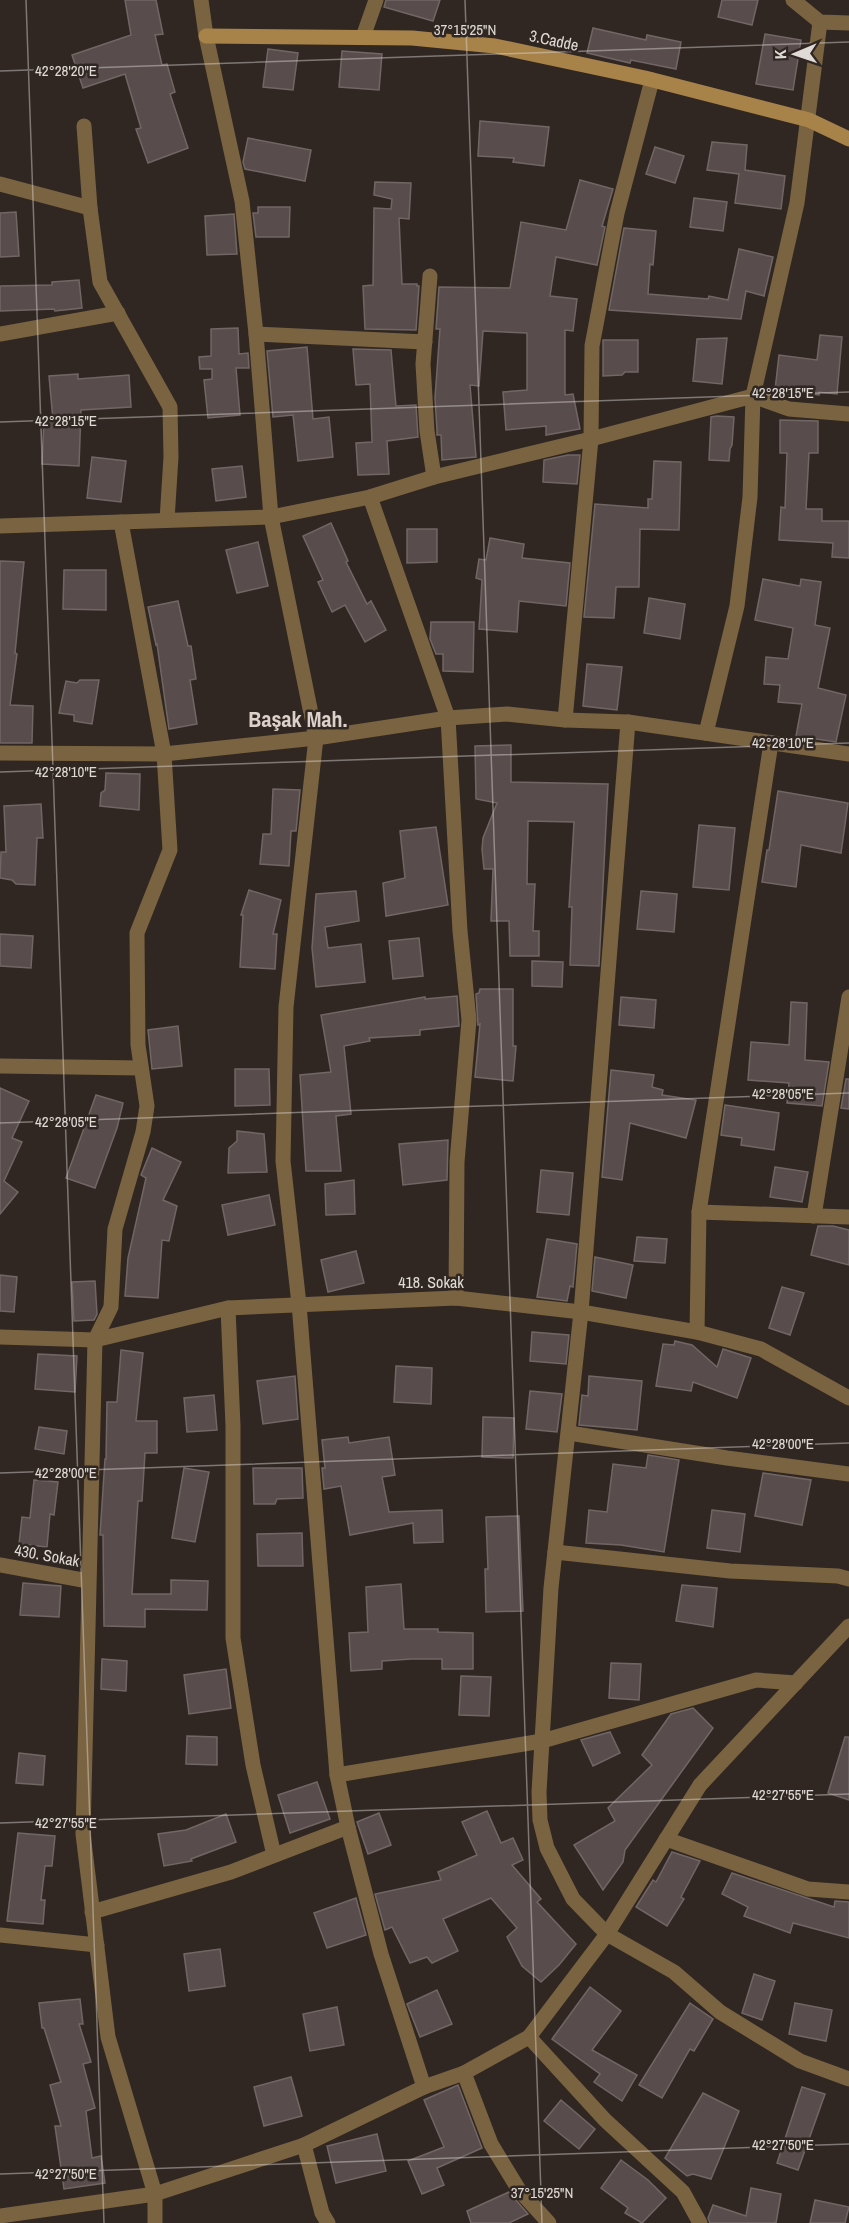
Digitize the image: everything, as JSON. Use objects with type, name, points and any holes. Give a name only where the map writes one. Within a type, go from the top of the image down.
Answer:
[{"type":"street","points":[[201,0],[206,36],[242,201],[271,517],[316,738],[286,1006],[283,1161],[299,1304],[337,1775],[381,1954],[424,2087]]},
{"type":"street","points":[[363,37],[376,0]]},
{"type":"street","points":[[793,0],[820,22],[849,23]]},
{"type":"street","points":[[706,733],[737,606],[750,496],[753,396],[797,203],[820,22]]},
{"type":"street","name":"3.Cadde","points":[[206,36],[412,38],[495,46],[652,80],[809,120],[849,139]]},
{"type":"street","points":[[565,720],[591,439],[592,346],[617,213],[652,80]]},
{"type":"street","points":[[84,126],[90,207],[100,282],[170,407],[171,458],[167,520]]},
{"type":"street","points":[[0,184],[90,207]]},
{"type":"street","points":[[430,276],[425,342],[424,404],[434,477]]},
{"type":"street","points":[[0,334],[118,313]]},
{"type":"street","points":[[256,334],[425,342]]},
{"type":"street","points":[[0,526],[271,517],[370,497],[434,477],[591,439],[753,396],[789,409],[849,414]]},
{"type":"street","points":[[370,497],[448,718],[460,931],[469,1020],[456,1162],[456,1298]]},
{"type":"street","points":[[121,522],[164,754],[170,850],[137,933],[138,1045],[147,1106],[143,1132],[115,1229],[111,1307],[95,1340],[83,1834],[108,2037],[155,2194],[155,2223]]},
{"type":"street","points":[[0,753],[164,754],[316,738],[448,718],[507,714],[565,720],[628,722],[849,754]]},
{"type":"street","points":[[628,722],[581,1312],[551,1588],[539,1792],[540,1820],[547,1848],[573,1899],[607,1934],[674,1972],[720,2012],[800,2061],[849,2079]]},
{"type":"street","points":[[697,1332],[699,1212],[771,743]]},
{"type":"street","points":[[814,1216],[849,997]]},
{"type":"street","points":[[0,1066],[141,1068]]},
{"type":"street","points":[[699,1212],[849,1217]]},
{"type":"street","name":"418. Sokak","points":[[0,1337],[95,1340],[228,1308],[456,1298],[581,1312],[697,1332],[761,1349],[849,1398]]},
{"type":"street","points":[[228,1308],[233,1426],[233,1638],[253,1765],[274,1855]]},
{"type":"street","points":[[569,1433],[727,1458],[849,1474]]},
{"type":"street","points":[[555,1552],[730,1571],[838,1576],[849,1579]]},
{"type":"street","name":"430. Sokak","points":[[0,1565],[88,1581]]},
{"type":"street","points":[[0,2216],[155,2194],[304,2145],[424,2087],[464,2073],[529,2037],[607,1934],[700,1785],[849,1626]]},
{"type":"street","points":[[337,1775],[542,1741],[756,1680],[796,1683]]},
{"type":"street","points":[[92,1912],[231,1872],[348,1827]]},
{"type":"street","points":[[666,1839],[808,1889],[849,1892]]},
{"type":"street","points":[[0,1935],[97,1945]]},
{"type":"street","points":[[529,2037],[605,2120],[683,2192],[700,2223]]},
{"type":"street","points":[[464,2073],[491,2144],[519,2190],[549,2223]]},
{"type":"street","points":[[304,2145],[322,2213],[328,2223]]},
{"type":"building","points":[[125,0],[156,0],[163,34],[155,35],[162,65],[167,64],[175,92],[170,94],[188,148],[148,163],[136,129],[141,128],[125,74],[83,88],[72,55],[131,35]]},
{"type":"building","points":[[386,0],[440,0],[433,21],[384,7]]},
{"type":"building","points":[[722,0],[758,0],[752,25],[718,17]]},
{"type":"building","points":[[593,28],[646,40],[647,35],[681,42],[676,69],[631,60],[630,63],[587,53]]},
{"type":"building","points":[[765,34],[801,40],[793,90],[756,84]]},
{"type":"building","points":[[268,49],[298,53],[293,90],[263,87]]},
{"type":"building","points":[[342,51],[382,54],[379,90],[339,87]]},
{"type":"building","points":[[480,121],[549,127],[544,166],[513,162],[514,158],[478,156]]},
{"type":"building","points":[[248,138],[311,150],[305,181],[245,169],[243,162]]},
{"type":"building","points":[[712,142],[747,145],[745,170],[785,176],[781,209],[735,203],[739,174],[707,170]]},
{"type":"building","points":[[655,147],[684,156],[675,183],[646,174]]},
{"type":"building","points":[[580,180],[613,189],[602,226],[605,227],[597,265],[556,257],[550,296],[577,299],[573,331],[565,330],[565,395],[573,394],[580,429],[546,435],[546,426],[506,430],[503,392],[527,390],[527,333],[483,331],[479,386],[470,385],[476,457],[442,460],[441,435],[437,435],[435,398],[440,329],[436,329],[439,287],[510,288],[521,222],[566,230]]},
{"type":"building","points":[[375,182],[411,183],[409,219],[399,218],[402,284],[419,286],[416,330],[365,329],[363,286],[373,285],[374,208],[391,209],[392,199],[374,195]]},
{"type":"building","points":[[694,198],[727,202],[723,231],[690,227]]},
{"type":"building","points":[[258,207],[290,207],[289,237],[256,237],[253,213],[258,213]]},
{"type":"building","points":[[16,212],[19,256],[0,257],[0,213]]},
{"type":"building","points":[[234,214],[237,254],[207,255],[205,216]]},
{"type":"building","points":[[624,228],[656,231],[648,294],[708,299],[709,296],[728,300],[739,249],[773,257],[764,296],[746,291],[741,319],[609,310]]},
{"type":"building","points":[[79,280],[82,308],[55,311],[54,309],[0,311],[0,286],[52,285],[52,282]]},
{"type":"building","points":[[238,328],[239,354],[248,353],[249,368],[236,368],[240,415],[208,418],[204,380],[212,379],[212,369],[200,369],[199,357],[211,356],[211,329]]},
{"type":"building","points":[[820,335],[842,337],[837,394],[819,392],[819,395],[775,390],[779,355],[817,360]]},
{"type":"building","points":[[727,338],[722,384],[693,381],[697,339]]},
{"type":"building","points":[[603,340],[638,340],[638,372],[603,376]]},
{"type":"building","points":[[307,347],[313,419],[329,417],[333,457],[298,461],[293,415],[273,417],[267,351]]},
{"type":"building","points":[[353,349],[391,350],[396,406],[416,405],[418,437],[387,441],[389,474],[358,475],[356,443],[372,442],[370,384],[356,385]]},
{"type":"building","points":[[78,374],[78,379],[129,375],[131,407],[81,410],[79,466],[42,464],[44,420],[53,420],[49,376]]},
{"type":"building","points":[[711,417],[734,417],[729,461],[709,460]]},
{"type":"building","points":[[780,420],[818,421],[818,453],[809,453],[806,509],[822,509],[822,521],[849,521],[849,558],[832,557],[833,543],[779,540],[781,507],[785,508],[787,453],[780,453]]},
{"type":"building","points":[[580,455],[577,484],[543,482],[544,460]]},
{"type":"building","points":[[92,457],[126,461],[121,502],[87,498]]},
{"type":"building","points":[[654,461],[681,462],[679,530],[640,529],[639,587],[616,587],[614,618],[584,617],[595,504],[648,508],[648,499],[652,499]]},
{"type":"building","points":[[242,466],[246,497],[216,501],[212,469]]},
{"type":"building","points":[[331,523],[348,561],[346,562],[367,604],[371,601],[386,630],[365,642],[345,605],[332,612],[318,582],[323,580],[303,536]]},
{"type":"building","points":[[407,529],[437,529],[437,562],[407,563]]},
{"type":"building","points":[[490,538],[524,544],[522,558],[570,563],[566,606],[519,601],[517,632],[479,629],[482,580],[476,578],[479,559],[486,560]]},
{"type":"building","points":[[258,542],[268,586],[237,593],[226,550]]},
{"type":"building","points":[[0,561],[24,562],[15,653],[17,654],[10,705],[33,706],[32,743],[0,743]]},
{"type":"building","points":[[64,570],[106,570],[106,610],[63,609]]},
{"type":"building","points":[[763,579],[800,586],[801,579],[821,582],[815,625],[830,628],[818,688],[846,695],[836,742],[796,736],[802,704],[778,702],[780,685],[764,684],[766,657],[788,659],[793,628],[755,620]]},
{"type":"building","points":[[649,598],[685,604],[680,639],[644,633]]},
{"type":"building","points":[[178,601],[188,646],[191,646],[196,679],[190,680],[197,724],[169,729],[157,644],[148,607]]},
{"type":"building","points":[[431,622],[474,622],[473,672],[443,671],[443,654],[436,654],[430,639]]},
{"type":"building","points":[[587,664],[622,667],[617,710],[583,706]]},
{"type":"building","points":[[80,680],[99,680],[92,724],[74,721],[74,715],[59,713],[66,681],[77,683]]},
{"type":"building","points":[[511,745],[511,782],[608,784],[599,966],[570,965],[572,907],[569,907],[574,822],[528,821],[527,884],[535,884],[533,931],[539,931],[539,956],[510,956],[509,921],[491,921],[493,869],[484,869],[482,849],[483,838],[497,803],[476,799],[475,746]]},
{"type":"building","points":[[106,773],[140,774],[139,810],[100,806],[101,793],[105,790]]},
{"type":"building","points":[[273,789],[300,790],[296,831],[291,831],[289,866],[260,864],[263,834],[271,834]]},
{"type":"building","points":[[778,791],[848,803],[841,853],[801,845],[796,887],[762,882]]},
{"type":"building","points":[[41,804],[43,838],[37,838],[35,885],[16,884],[12,880],[0,878],[1,852],[6,852],[4,806]]},
{"type":"building","points":[[699,825],[735,828],[729,890],[693,887]]},
{"type":"building","points":[[436,827],[448,905],[386,916],[383,883],[405,878],[400,831]]},
{"type":"building","points":[[249,890],[281,900],[273,934],[277,934],[275,969],[240,967],[243,915],[241,915]]},
{"type":"building","points":[[356,891],[359,921],[325,927],[328,948],[361,944],[365,982],[316,987],[312,948],[316,894]]},
{"type":"building","points":[[641,891],[677,894],[674,932],[637,929]]},
{"type":"building","points":[[0,934],[33,936],[31,968],[0,966]]},
{"type":"building","points":[[419,938],[423,976],[393,979],[389,941]]},
{"type":"building","points":[[532,961],[563,962],[562,987],[532,986]]},
{"type":"building","points":[[480,989],[513,989],[513,1046],[516,1046],[513,1081],[475,1077],[480,1024],[478,1025],[476,994]]},
{"type":"building","points":[[457,996],[459,1026],[420,1030],[420,1035],[369,1038],[370,1041],[344,1046],[351,1114],[336,1116],[341,1171],[306,1171],[300,1075],[331,1072],[321,1015],[425,997],[425,999]]},
{"type":"building","points":[[621,997],[656,1000],[654,1028],[619,1025]]},
{"type":"building","points":[[791,1002],[807,1003],[805,1060],[829,1062],[822,1106],[787,1103],[789,1083],[748,1080],[751,1042],[789,1045]]},
{"type":"building","points":[[178,1026],[182,1066],[152,1069],[148,1030]]},
{"type":"building","points":[[235,1069],[269,1069],[270,1105],[235,1106]]},
{"type":"building","points":[[611,1070],[654,1075],[652,1087],[663,1090],[662,1095],[696,1100],[686,1138],[630,1123],[622,1180],[602,1177]]},
{"type":"building","points":[[846,1079],[849,1079],[849,1109],[841,1108]]},
{"type":"building","points":[[0,1088],[29,1101],[12,1138],[22,1142],[4,1181],[18,1192],[0,1214]]},
{"type":"building","points":[[96,1095],[123,1103],[117,1128],[95,1188],[66,1178]]},
{"type":"building","points":[[725,1105],[779,1113],[774,1150],[741,1145],[742,1138],[721,1135]]},
{"type":"building","points":[[237,1131],[264,1134],[267,1172],[228,1173],[229,1148],[237,1141]]},
{"type":"building","points":[[448,1140],[447,1180],[403,1185],[399,1144]]},
{"type":"building","points":[[152,1148],[181,1162],[163,1200],[177,1206],[169,1241],[162,1240],[158,1298],[125,1296],[128,1258],[146,1178],[141,1175]]},
{"type":"building","points":[[775,1167],[808,1172],[802,1202],[770,1197]]},
{"type":"building","points":[[541,1170],[573,1173],[569,1215],[537,1212]]},
{"type":"building","points":[[354,1180],[355,1214],[326,1215],[325,1184]]},
{"type":"building","points":[[269,1195],[275,1225],[228,1235],[222,1205]]},
{"type":"building","points":[[818,1226],[833,1226],[849,1230],[849,1265],[811,1255]]},
{"type":"building","points":[[637,1237],[667,1239],[665,1263],[634,1261]]},
{"type":"building","points":[[547,1239],[577,1244],[573,1287],[570,1286],[567,1301],[537,1297]]},
{"type":"building","points":[[356,1251],[364,1283],[328,1292],[321,1260]]},
{"type":"building","points":[[595,1257],[633,1265],[626,1298],[592,1291]]},
{"type":"building","points":[[0,1275],[17,1277],[14,1312],[0,1311]]},
{"type":"building","points":[[95,1281],[97,1314],[94,1320],[74,1321],[72,1282]]},
{"type":"building","points":[[782,1287],[804,1293],[790,1335],[769,1328]]},
{"type":"building","points":[[532,1332],[569,1335],[566,1364],[530,1361]]},
{"type":"building","points":[[675,1341],[692,1345],[717,1367],[723,1349],[751,1358],[737,1398],[693,1382],[691,1391],[656,1386],[663,1344],[674,1345]]},
{"type":"building","points":[[121,1350],[143,1353],[136,1421],[157,1421],[157,1453],[145,1453],[142,1501],[138,1501],[132,1594],[171,1594],[171,1580],[208,1581],[207,1610],[145,1609],[145,1627],[104,1626],[103,1535],[100,1535],[106,1459],[107,1402],[117,1402]]},
{"type":"building","points":[[38,1354],[77,1356],[75,1392],[35,1389]]},
{"type":"building","points":[[396,1366],[432,1368],[431,1404],[394,1402]]},
{"type":"building","points":[[295,1376],[298,1419],[263,1424],[257,1381]]},
{"type":"building","points":[[589,1376],[642,1381],[637,1430],[579,1425],[582,1395],[588,1396]]},
{"type":"building","points":[[530,1391],[562,1394],[557,1432],[526,1429]]},
{"type":"building","points":[[214,1395],[217,1430],[187,1432],[184,1398]]},
{"type":"building","points":[[483,1417],[514,1418],[513,1458],[482,1457]]},
{"type":"building","points":[[39,1427],[67,1431],[64,1454],[35,1449]]},
{"type":"building","points":[[348,1437],[349,1443],[389,1437],[395,1475],[382,1477],[389,1512],[442,1510],[443,1542],[414,1543],[413,1523],[350,1535],[341,1486],[324,1489],[322,1468],[325,1468],[322,1440]]},
{"type":"building","points":[[648,1455],[679,1460],[664,1552],[621,1545],[586,1543],[589,1510],[607,1512],[613,1464],[646,1468]]},
{"type":"building","points":[[184,1468],[209,1472],[195,1542],[172,1538]]},
{"type":"building","points":[[253,1468],[302,1468],[303,1498],[277,1499],[275,1504],[254,1504]]},
{"type":"building","points":[[763,1473],[811,1480],[802,1525],[755,1516]]},
{"type":"building","points":[[34,1480],[58,1482],[54,1515],[50,1514],[47,1547],[19,1544],[22,1517],[30,1518]]},
{"type":"building","points":[[712,1510],[745,1514],[740,1552],[707,1548]]},
{"type":"building","points":[[519,1516],[523,1611],[486,1612],[485,1569],[488,1569],[486,1517]]},
{"type":"building","points":[[302,1533],[303,1566],[258,1566],[257,1534]]},
{"type":"building","points":[[23,1583],[61,1586],[59,1617],[20,1615]]},
{"type":"building","points":[[401,1584],[404,1629],[438,1629],[438,1632],[473,1633],[473,1669],[442,1669],[442,1659],[411,1659],[382,1661],[382,1669],[351,1671],[349,1633],[368,1632],[366,1587]]},
{"type":"building","points":[[682,1585],[717,1588],[713,1627],[676,1621]]},
{"type":"building","points":[[102,1659],[127,1661],[126,1691],[101,1689]]},
{"type":"building","points":[[611,1663],[641,1664],[639,1700],[609,1698]]},
{"type":"building","points":[[226,1669],[231,1708],[189,1714],[184,1675]]},
{"type":"building","points":[[461,1676],[491,1677],[489,1716],[459,1715]]},
{"type":"building","points":[[693,1708],[713,1728],[625,1850],[623,1862],[603,1890],[574,1845],[615,1821],[608,1808],[652,1765],[642,1755],[671,1714]]},
{"type":"building","points":[[610,1732],[620,1753],[593,1766],[581,1740]]},
{"type":"building","points":[[187,1736],[217,1737],[217,1765],[186,1764]]},
{"type":"building","points":[[845,1737],[849,1737],[849,1800],[828,1793]]},
{"type":"building","points":[[19,1753],[45,1756],[43,1785],[16,1783]]},
{"type":"building","points":[[317,1782],[330,1819],[290,1833],[278,1795]]},
{"type":"building","points":[[487,1811],[501,1843],[513,1838],[523,1860],[512,1865],[541,1899],[537,1902],[576,1944],[541,1982],[522,1966],[507,1937],[517,1928],[491,1898],[443,1919],[458,1951],[432,1963],[427,1957],[410,1963],[392,1927],[385,1930],[375,1894],[441,1880],[438,1872],[477,1855],[462,1822]]},
{"type":"building","points":[[379,1813],[391,1845],[368,1854],[357,1822]]},
{"type":"building","points":[[226,1814],[236,1842],[191,1859],[192,1861],[164,1866],[158,1834],[186,1830]]},
{"type":"building","points":[[18,1833],[55,1836],[52,1866],[45,1866],[41,1900],[45,1900],[43,1924],[7,1921]]},
{"type":"building","points":[[672,1852],[700,1861],[681,1897],[684,1899],[667,1926],[636,1907],[653,1880],[656,1882]]},
{"type":"building","points":[[732,1873],[834,1907],[835,1901],[849,1902],[849,1938],[793,1923],[790,1933],[744,1916],[748,1907],[722,1894]]},
{"type":"building","points":[[356,1898],[366,1935],[327,1948],[314,1913]]},
{"type":"building","points":[[220,1949],[225,1986],[189,1991],[184,1954]]},
{"type":"building","points":[[754,1974],[775,1981],[762,2020],[742,2013]]},
{"type":"building","points":[[590,1987],[621,2011],[592,2050],[637,2075],[622,2101],[594,2082],[600,2074],[552,2039]]},
{"type":"building","points":[[437,1990],[452,2024],[420,2037],[407,2004]]},
{"type":"building","points":[[80,1999],[83,2024],[79,2024],[91,2062],[83,2064],[95,2108],[86,2111],[92,2158],[101,2156],[105,2183],[64,2189],[55,2126],[61,2126],[50,2085],[61,2082],[44,2028],[42,2028],[39,2003]]},
{"type":"building","points":[[690,2003],[713,2019],[694,2051],[690,2049],[662,2098],[639,2085]]},
{"type":"building","points":[[795,2003],[832,2010],[826,2041],[789,2034]]},
{"type":"building","points":[[337,2007],[344,2045],[310,2051],[303,2014]]},
{"type":"building","points":[[291,2077],[302,2116],[264,2126],[254,2087]]},
{"type":"building","points":[[458,2085],[482,2148],[437,2168],[444,2185],[422,2194],[408,2161],[444,2147],[424,2100]]},
{"type":"building","points":[[802,2087],[825,2094],[798,2170],[777,2163]]},
{"type":"building","points":[[703,2093],[739,2111],[711,2179],[693,2174],[687,2176],[665,2158]]},
{"type":"building","points":[[561,2100],[595,2129],[579,2149],[544,2121]]},
{"type":"building","points":[[377,2134],[386,2171],[336,2183],[327,2146]]},
{"type":"building","points":[[621,2160],[648,2180],[666,2198],[642,2223],[625,2213],[628,2208],[601,2188]]},
{"type":"building","points":[[751,2188],[781,2194],[776,2223],[710,2223],[708,2218],[713,2205],[746,2216]]},
{"type":"building","points":[[509,2192],[528,2214],[509,2223],[471,2223],[467,2211]]},
{"type":"building","points":[[815,2200],[849,2207],[845,2223],[810,2223]]},
{"type":"district","name":"Başak Mah.","points":[[298,719]]}]
